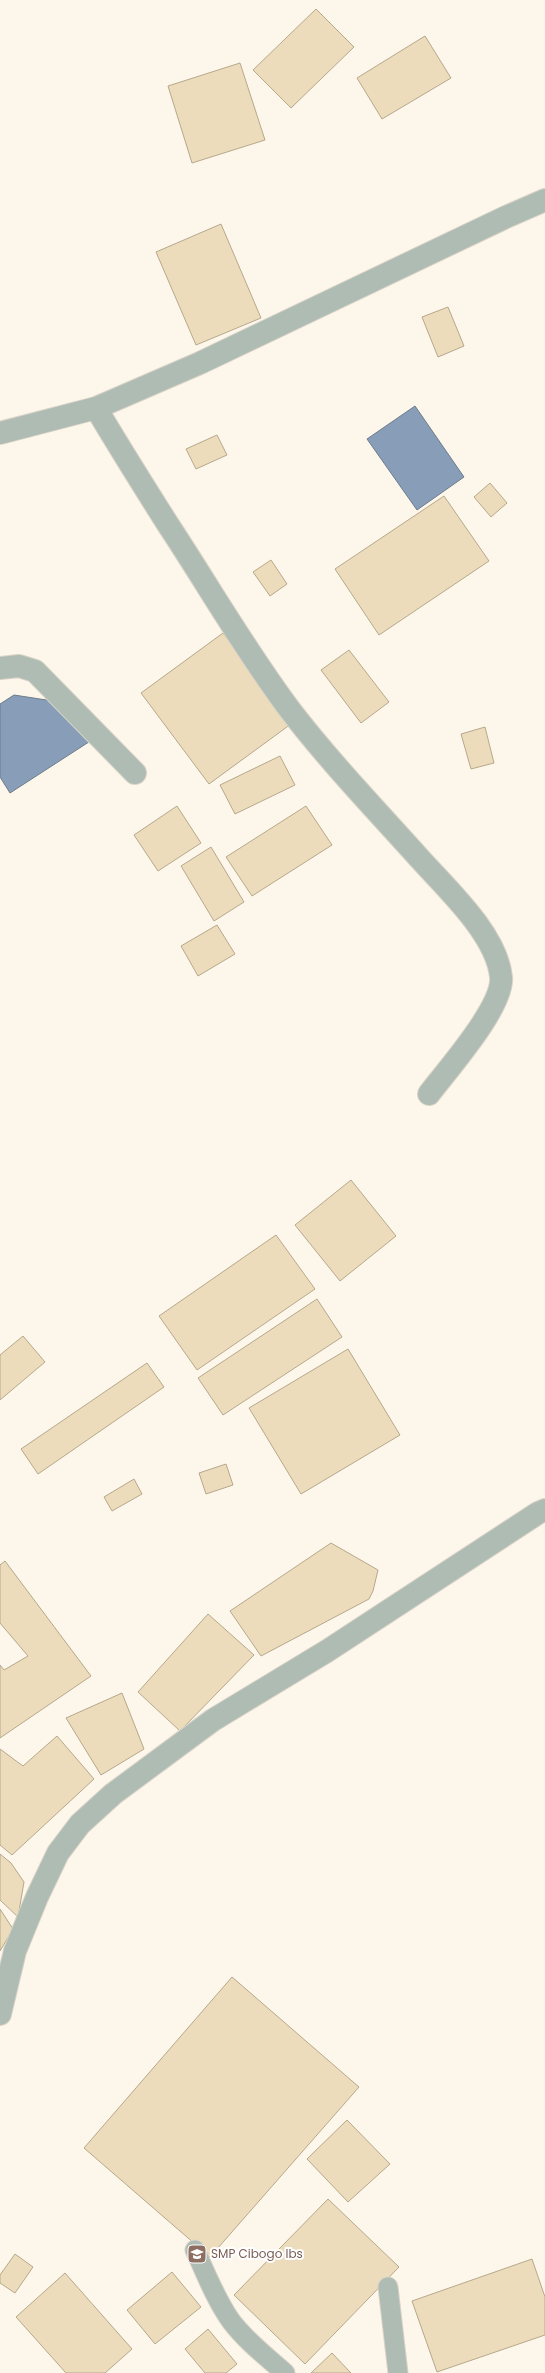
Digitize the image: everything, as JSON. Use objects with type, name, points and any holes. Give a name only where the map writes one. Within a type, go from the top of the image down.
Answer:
[{"type":"street","points":[[0,433],[96,408],[200,363],[545,200]]},
{"type":"street","points":[[96,408],[200,576],[253,658],[291,711],[380,815],[453,896],[489,941],[501,978],[499,996],[487,1017],[429,1094]]},
{"type":"street","points":[[0,668],[19,666],[35,671],[135,773]]},
{"type":"street","points":[[0,2014],[15,1951],[58,1853],[80,1824],[113,1794],[213,1720],[327,1651],[538,1513],[545,1510]]},
{"type":"lane","points":[[195,2250],[220,2302],[232,2322],[244,2337],[285,2373]]},
{"type":"lane","points":[[388,2287],[398,2373]]},
{"type":"water","points":[[415,406],[464,477],[417,510],[367,439]]},
{"type":"water","points":[[14,695],[53,701],[95,738],[10,793],[0,777],[0,704]]},
{"type":"building","points":[[316,9],[354,47],[291,108],[253,70]]},
{"type":"building","points":[[425,36],[451,78],[382,119],[357,78]]},
{"type":"building","points":[[240,63],[265,140],[192,163],[168,86]]},
{"type":"building","points":[[221,224],[261,318],[196,345],[156,252]]},
{"type":"building","points":[[448,307],[464,346],[438,357],[422,317]]},
{"type":"building","points":[[217,435],[227,455],[196,469],[186,449]]},
{"type":"building","points":[[490,483],[507,503],[491,517],[474,497]]},
{"type":"building","points":[[444,496],[489,561],[379,635],[335,569]]},
{"type":"building","points":[[271,560],[287,584],[270,596],[253,572]]},
{"type":"building","points":[[223,633],[291,724],[209,784],[141,693]]},
{"type":"building","points":[[349,650],[389,702],[361,723],[321,670]]},
{"type":"building","points":[[485,727],[494,763],[471,769],[461,734]]},
{"type":"building","points":[[280,756],[295,785],[235,814],[220,785]]},
{"type":"building","points":[[177,806],[201,843],[158,871],[134,835]]},
{"type":"building","points":[[306,806],[332,845],[252,896],[226,857]]},
{"type":"building","points":[[211,847],[244,902],[214,921],[181,866]]},
{"type":"building","points":[[217,925],[235,954],[198,976],[181,946]]},
{"type":"building","points":[[351,1180],[396,1236],[340,1281],[295,1225]]},
{"type":"building","points":[[276,1235],[315,1289],[197,1370],[159,1316]]},
{"type":"building","points":[[317,1299],[342,1337],[223,1415],[198,1378]]},
{"type":"building","points":[[23,1336],[45,1362],[0,1400],[0,1355]]},
{"type":"building","points":[[348,1349],[400,1435],[301,1494],[249,1408]]},
{"type":"building","points":[[147,1363],[164,1387],[38,1474],[21,1449]]},
{"type":"building","points":[[226,1464],[233,1485],[206,1494],[199,1473]]},
{"type":"building","points":[[134,1479],[142,1494],[112,1511],[104,1497]]},
{"type":"building","points":[[331,1543],[378,1570],[373,1591],[369,1599],[261,1656],[230,1611]]},
{"type":"building","points":[[5,1561],[91,1676],[0,1738],[0,1665],[4,1670],[28,1656],[0,1623],[0,1565]]},
{"type":"building","points":[[208,1614],[254,1655],[180,1731],[138,1692]]},
{"type":"building","points":[[122,1693],[144,1749],[101,1775],[66,1718]]},
{"type":"building","points":[[57,1736],[94,1779],[12,1855],[0,1845],[0,1749],[23,1766]]},
{"type":"building","points":[[0,1854],[11,1863],[24,1882],[18,1917],[0,1900]]},
{"type":"building","points":[[0,1909],[13,1929],[0,1951]]},
{"type":"building","points":[[232,1977],[359,2087],[210,2257],[84,2148]]},
{"type":"building","points":[[347,2120],[390,2164],[348,2202],[307,2159]]},
{"type":"building","points":[[328,2199],[399,2267],[305,2364],[234,2295]]},
{"type":"building","points":[[15,2254],[33,2267],[15,2293],[0,2283],[0,2275]]},
{"type":"building","points":[[532,2259],[545,2297],[545,2335],[437,2372],[412,2301]]},
{"type":"building","points":[[172,2272],[201,2307],[155,2344],[127,2310]]},
{"type":"building","points":[[65,2273],[132,2349],[105,2373],[66,2373],[16,2317]]},
{"type":"building","points":[[208,2329],[237,2364],[226,2373],[205,2373],[185,2349]]},
{"type":"building","points":[[332,2353],[351,2373],[311,2373]]},
{"type":"place","name":"SMP Cibogo Ibs","points":[[197,2254]]}]
